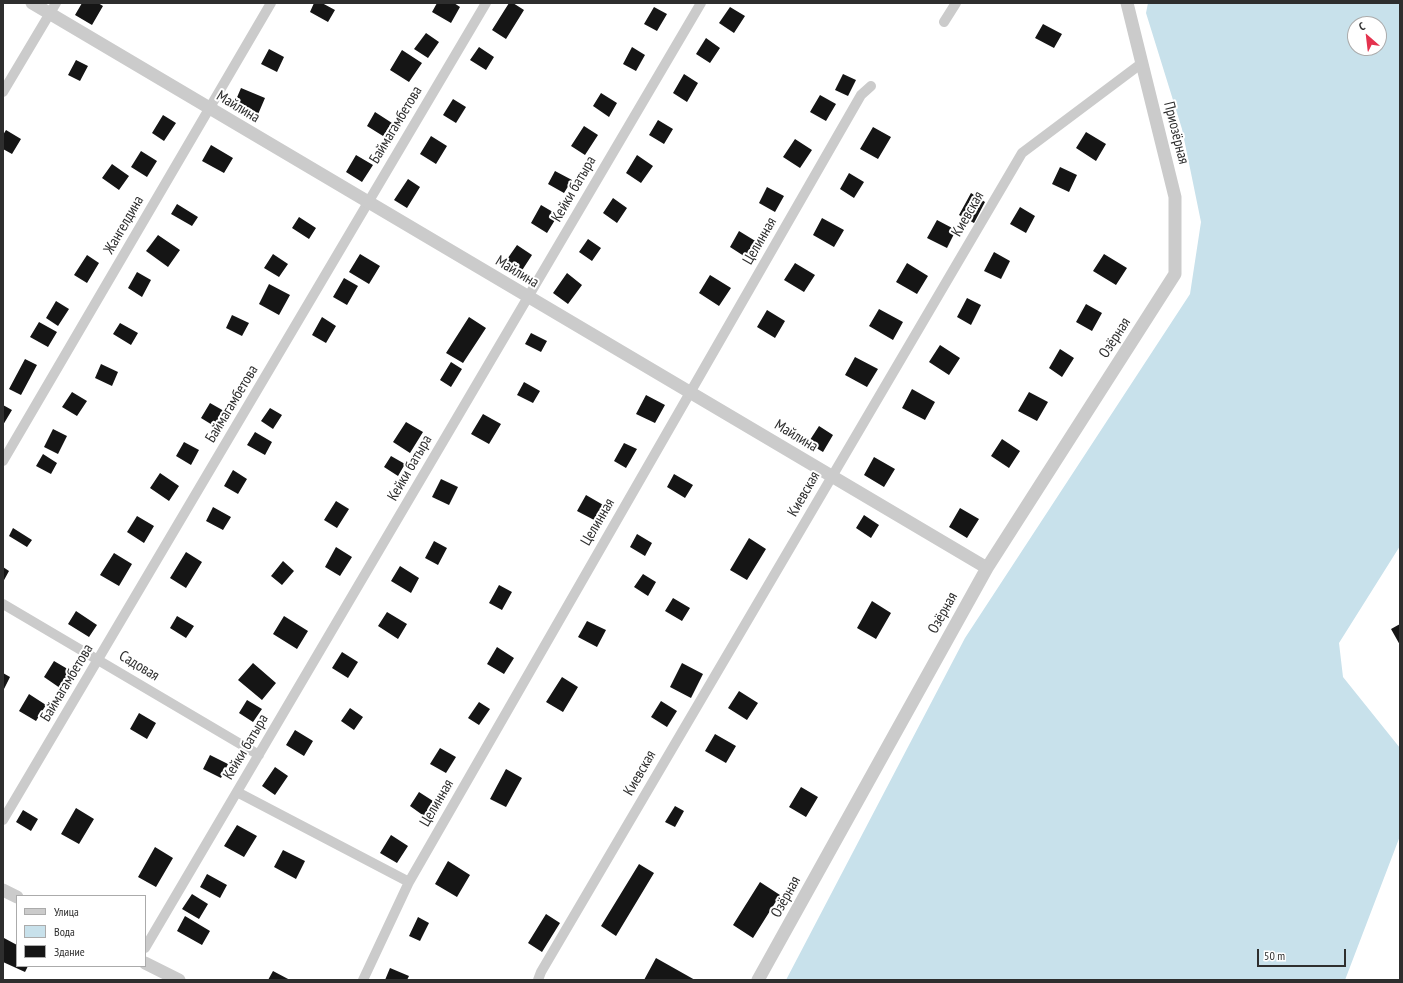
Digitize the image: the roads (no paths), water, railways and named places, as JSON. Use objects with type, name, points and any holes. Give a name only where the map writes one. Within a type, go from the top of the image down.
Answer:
[{"type":"street","name":"Майлина","points":[[32,3],[53,8],[209,108],[987,568]]},
{"type":"street","name":"Жангелдина","points":[[3,461],[271,3]]},
{"type":"street","name":"Баймагамбетова","points":[[3,820],[486,3]]},
{"type":"street","name":"Кейки батыра","points":[[146,946],[701,3]]},
{"type":"street","points":[[944,22],[956,3]]},
{"type":"street","name":"Приозёрная","points":[[1127,3],[1175,197],[1175,274]]},
{"type":"street","points":[[3,92],[53,8]]},
{"type":"street","name":"Киевская","points":[[538,980],[545,965],[1022,153],[1142,63]]},
{"type":"street","name":"Целинная","points":[[363,980],[408,882],[861,94],[871,86]]},
{"type":"street","name":"Озёрная","points":[[758,980],[987,568],[1175,274]]},
{"type":"street","name":"Садовая","points":[[3,604],[259,755]]},
{"type":"street","points":[[237,792],[408,882]]},
{"type":"street","points":[[3,890],[16,897]]},
{"type":"street","points":[[146,963],[179,980]]},
{"type":"water","points":[[1148,3],[1400,3],[1400,546],[1339,643],[1343,677],[1400,748],[1400,836],[1345,980],[786,980],[965,638],[1190,294],[1201,222],[1182,129],[1146,13]]}]
